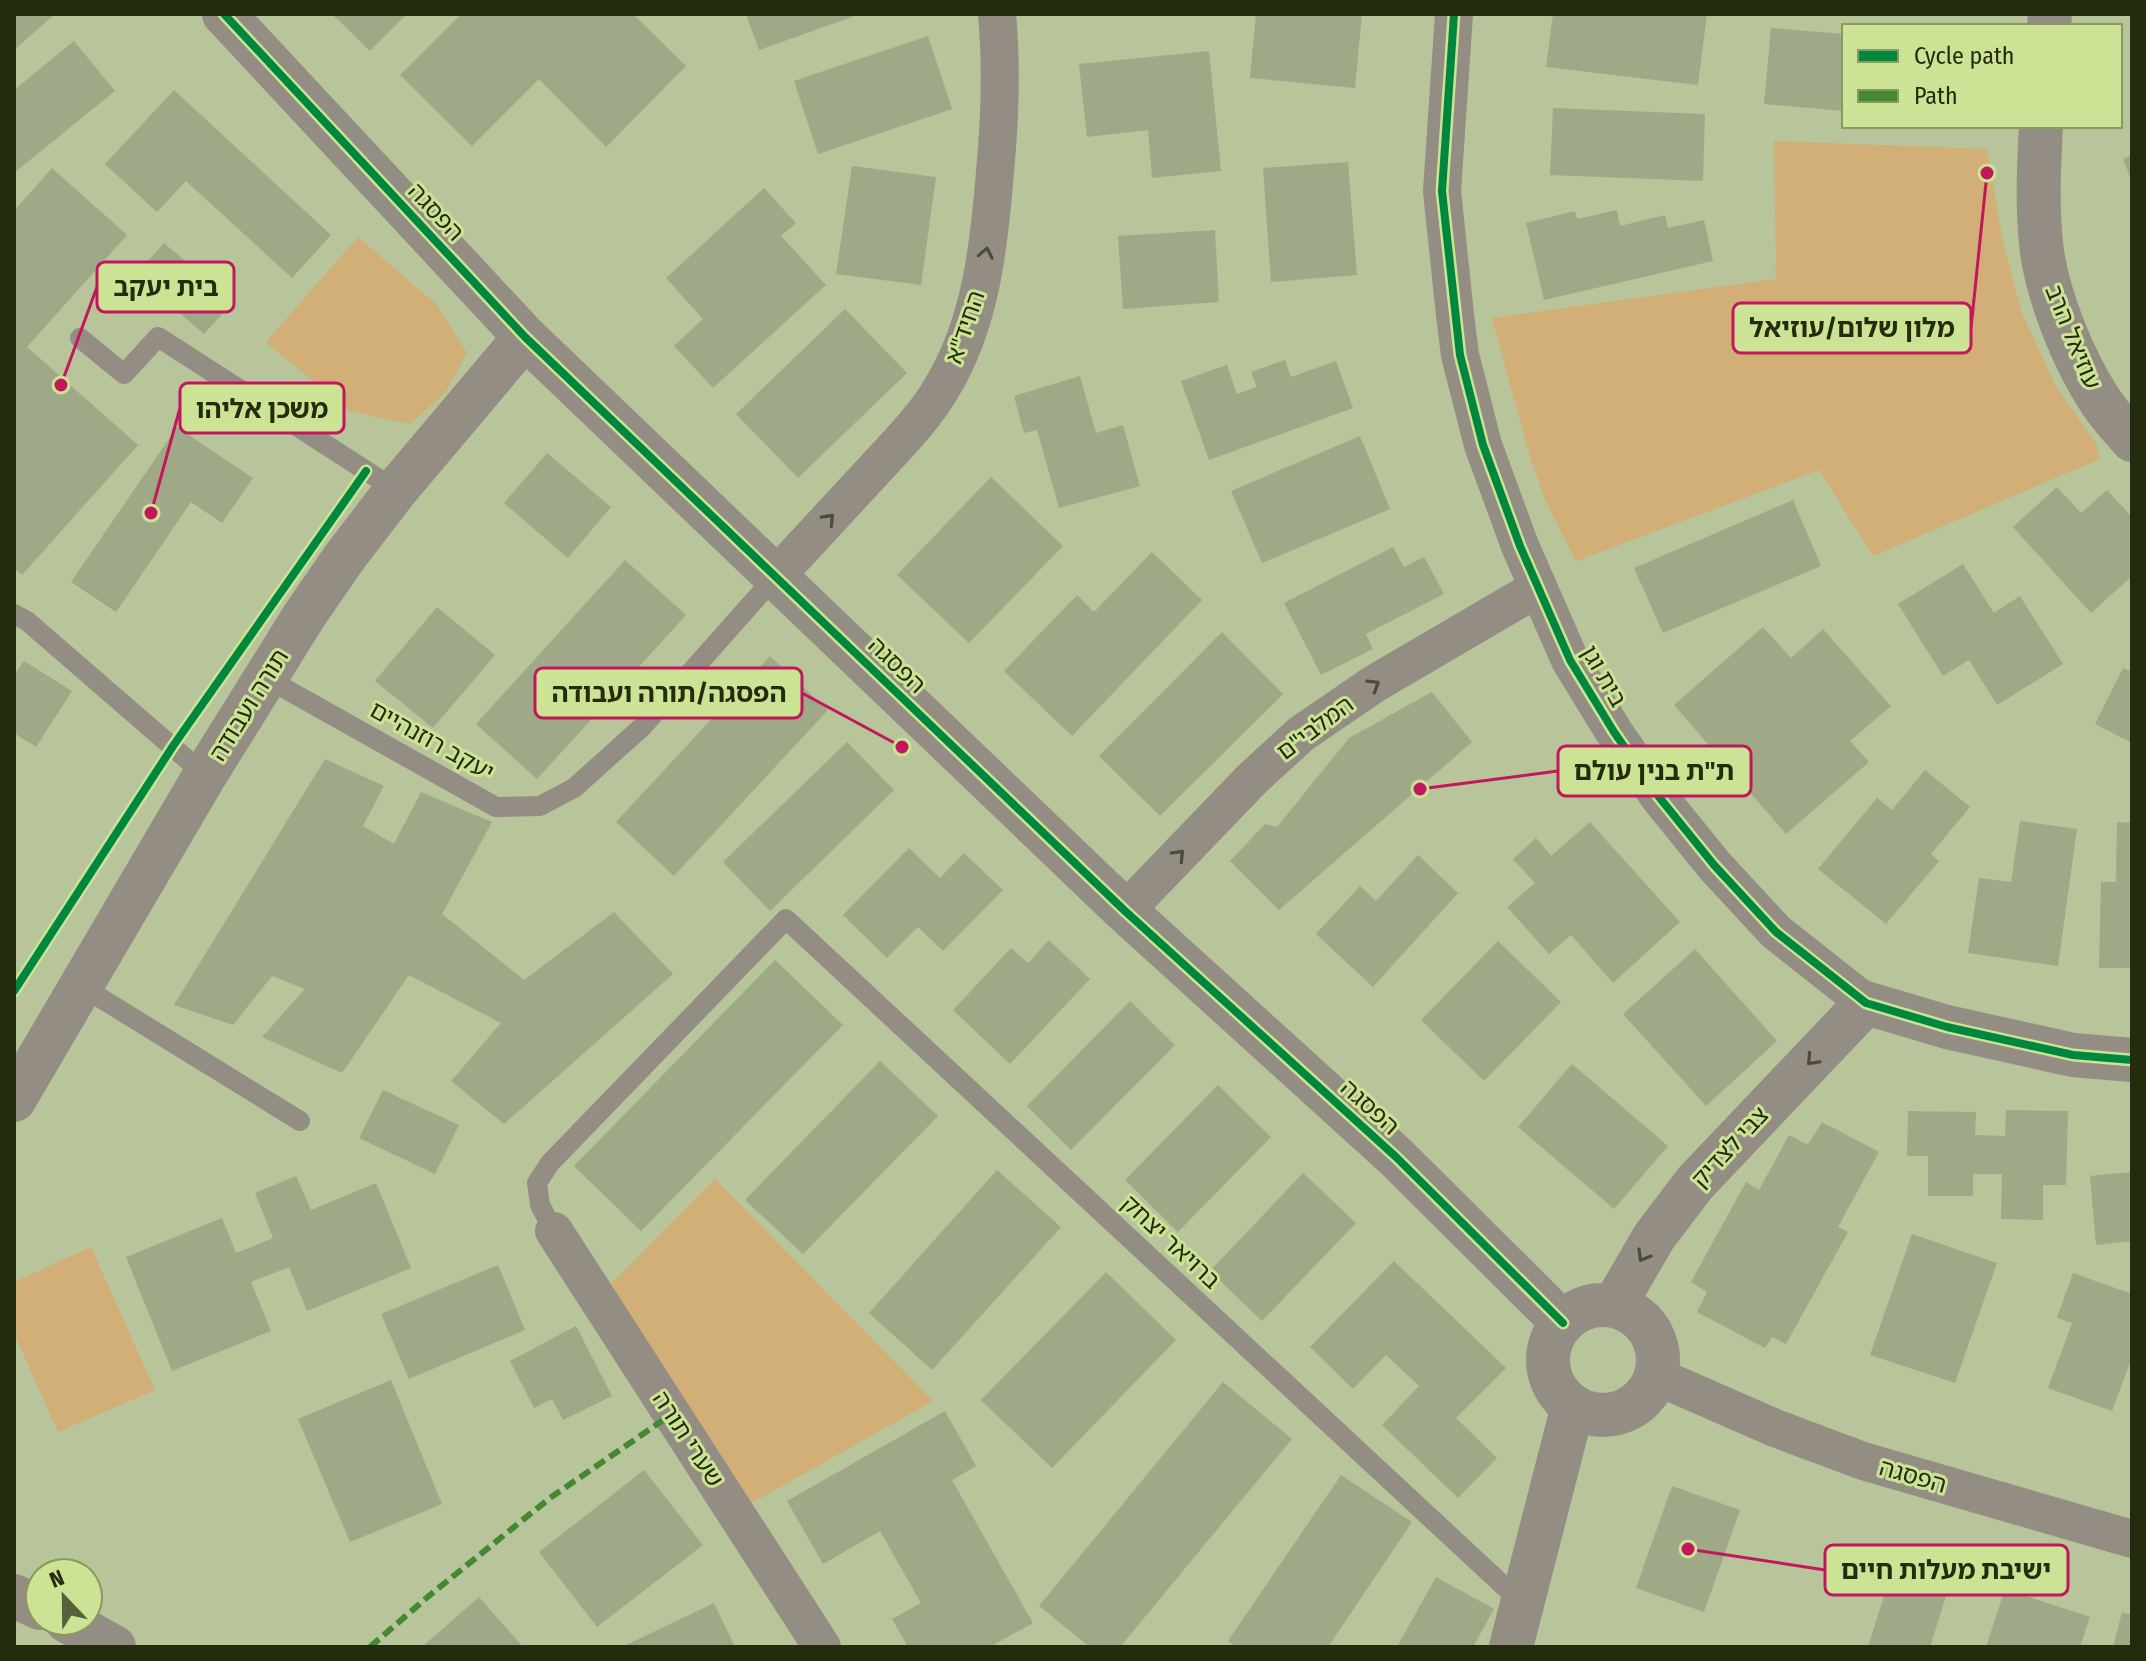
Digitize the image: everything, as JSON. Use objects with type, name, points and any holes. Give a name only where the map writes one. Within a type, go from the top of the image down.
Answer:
[{"type":"street","name":"הפסגה","points":[[224,14],[525,337],[1125,911],[1396,1157],[1563,1323]]},
{"type":"street","name":"החיד\"א","points":[[776,576],[904,437],[940,391],[959,355],[977,302],[990,233],[999,135],[1001,68],[997,14]]},
{"type":"street","name":"בית וגן","points":[[1454,14],[1442,191],[1460,355],[1483,445],[1520,546],[1570,660],[1614,732],[1659,797],[1714,865],[1776,932],[1866,1003],[1947,1027],[2073,1055],[2132,1060]]},
{"type":"street","name":"עוזיאל הרב","points":[[2041,128],[2041,244],[2054,303],[2077,359],[2102,404],[2132,440]]},
{"type":"street","name":"תורה ועבודה","points":[[14,1100],[205,775],[304,616],[396,490],[525,337]]},
{"type":"street","name":"המלבי\"ם","points":[[1125,911],[1252,779],[1301,734],[1374,684],[1538,588]]},
{"type":"street","name":"צבי לצדיק","points":[[1614,1306],[1654,1237],[1695,1183],[1866,1003]]},
{"type":"street","name":"שערי תורה","points":[[554,1231],[822,1647]]},
{"type":"street","points":[[1595,1306],[1614,1306],[1644,1323],[1654,1339],[1658,1357],[1656,1376],[1652,1387],[1640,1401],[1624,1411],[1605,1415],[1586,1413],[1559,1393],[1550,1377],[1548,1357],[1552,1339],[1563,1323],[1576,1312],[1595,1306]]},
{"type":"street","name":"הפסגה","points":[[1656,1376],[1775,1428],[1863,1461],[2132,1539]]},
{"type":"street","points":[[1511,1647],[1573,1406]]},
{"type":"street","points":[[96,1637],[114,1647]]},
{"type":"lane","points":[[80,338],[124,374],[158,337],[396,490]]},
{"type":"lane","name":"יעקב רוזנהיים","points":[[266,678],[496,807],[540,806],[574,788],[642,727],[776,576]]},
{"type":"lane","points":[[14,614],[27,621],[205,775]]},
{"type":"lane","name":"ברויאר יצחק","points":[[554,1231],[540,1205],[537,1183],[550,1163],[786,919],[1521,1602]]},
{"type":"lane","points":[[81,986],[300,1121]]},
{"type":"shaded area","points":[[1774,141],[1987,149],[2004,247],[2022,313],[2055,385],[2095,442],[2100,459],[1873,556],[1819,470],[1576,561],[1545,500],[1530,457],[1492,318],[1776,279]]},
{"type":"shaded area","points":[[358,237],[436,304],[467,353],[445,393],[410,424],[349,411],[266,342]]},
{"type":"shaded area","points":[[715,1179],[933,1401],[750,1504],[607,1288]]},
{"type":"shaded area","points":[[91,1247],[155,1390],[58,1432],[14,1334],[14,1282]]},
{"type":"building","points":[[14,14],[55,14],[14,50]]},
{"type":"building","points":[[332,14],[407,14],[370,51]]},
{"type":"building","points":[[461,14],[633,14],[686,66],[606,147],[539,79],[472,146],[400,75]]},
{"type":"building","points":[[746,14],[860,14],[759,50]]},
{"type":"building","points":[[1256,14],[1362,14],[1355,88],[1250,78]]},
{"type":"building","points":[[1553,14],[1707,14],[1698,85],[1546,67]]},
{"type":"building","points":[[1771,28],[1842,34],[1842,111],[1764,104]]},
{"type":"building","points":[[928,36],[952,109],[818,154],[794,81]]},
{"type":"building","points":[[74,41],[115,91],[14,173],[14,90]]},
{"type":"building","points":[[1209,51],[1221,171],[1152,178],[1148,130],[1087,137],[1079,64]]},
{"type":"building","points":[[174,90],[331,235],[292,278],[186,181],[157,212],[105,164]]},
{"type":"building","points":[[1553,108],[1705,114],[1703,181],[1550,175]]},
{"type":"building","points":[[2132,155],[2132,182],[2123,159]]},
{"type":"building","points":[[1348,162],[1357,275],[1271,282],[1263,168]]},
{"type":"building","points":[[852,166],[936,177],[921,285],[836,274]]},
{"type":"building","points":[[52,168],[127,235],[27,347],[138,445],[22,575],[14,568],[14,211]]},
{"type":"building","points":[[764,188],[796,223],[781,236],[826,285],[713,388],[674,346],[703,319],[666,278]]},
{"type":"building","points":[[1617,210],[1620,226],[1665,215],[1668,228],[1704,220],[1713,261],[1544,300],[1526,223],[1575,211],[1577,219]]},
{"type":"building","points":[[1215,230],[1219,302],[1123,309],[1118,236]]},
{"type":"building","points":[[164,243],[233,302],[204,334],[135,275]]},
{"type":"building","points":[[845,309],[907,373],[798,478],[736,414]]},
{"type":"building","points":[[1285,360],[1291,377],[1336,361],[1353,408],[1209,460],[1181,381],[1227,365],[1237,394],[1257,387],[1251,372]]},
{"type":"building","points":[[1080,376],[1096,433],[1123,425],[1140,486],[1059,508],[1037,430],[1024,433],[1014,396]]},
{"type":"building","points":[[177,427],[253,478],[222,523],[191,502],[116,612],[71,582]]},
{"type":"building","points":[[1360,436],[1390,509],[1262,563],[1231,491]]},
{"type":"building","points":[[547,453],[611,507],[568,558],[504,503]]},
{"type":"building","points":[[991,477],[1063,546],[969,643],[897,575]]},
{"type":"building","points":[[2057,487],[2081,513],[2107,490],[2132,517],[2132,576],[2091,613],[2013,527]]},
{"type":"building","points":[[1793,500],[1821,566],[1663,633],[1634,568]]},
{"type":"building","points":[[1393,547],[1404,567],[1424,557],[1444,594],[1366,634],[1373,649],[1321,675],[1284,603]]},
{"type":"building","points":[[1152,552],[1202,600],[1072,736],[1004,671],[1077,595],[1094,612]]},
{"type":"building","points":[[625,560],[686,615],[537,779],[476,724]]},
{"type":"building","points":[[1963,564],[1994,613],[2020,596],[2063,664],[1997,705],[1969,660],[1943,676],[1898,604]]},
{"type":"building","points":[[437,607],[495,655],[433,728],[375,681]]},
{"type":"building","points":[[1763,627],[1791,658],[1823,629],[1891,706],[1850,741],[1869,762],[1786,834],[1674,705]]},
{"type":"building","points":[[1222,632],[1283,694],[1160,816],[1099,756]]},
{"type":"building","points":[[770,656],[828,710],[674,876],[616,822]]},
{"type":"building","points":[[24,661],[72,691],[36,747],[14,733],[14,675]]},
{"type":"building","points":[[2123,668],[2132,672],[2132,743],[2095,724]]},
{"type":"building","points":[[1432,692],[1472,742],[1279,910],[1230,861],[1265,824],[1277,827],[1349,738]]},
{"type":"building","points":[[847,742],[894,790],[770,911],[723,862]]},
{"type":"building","points":[[325,759],[384,786],[363,826],[394,844],[421,792],[492,822],[442,914],[524,980],[614,912],[673,974],[504,1124],[451,1081],[501,1023],[409,975],[342,1073],[262,1037],[305,989],[272,976],[233,1025],[174,1005]]},
{"type":"building","points":[[1925,770],[1970,807],[1931,854],[1939,861],[1886,924],[1818,869],[1877,798],[1892,810]]},
{"type":"building","points":[[2020,821],[2077,829],[2058,966],[1968,953],[1979,878],[2011,882]]},
{"type":"building","points":[[1590,822],[1680,922],[1613,983],[1571,935],[1549,954],[1507,907],[1535,883],[1513,859],[1536,838],[1551,856]]},
{"type":"building","points":[[2117,822],[2132,823],[2132,968],[2099,968],[2101,882],[2116,882]]},
{"type":"building","points":[[909,848],[940,878],[964,853],[1003,890],[943,951],[918,927],[887,958],[843,915]]},
{"type":"building","points":[[1418,855],[1458,893],[1373,987],[1316,934],[1360,886],[1376,901]]},
{"type":"building","points":[[1049,940],[1090,979],[1010,1064],[953,1010],[1011,948],[1028,963]]},
{"type":"building","points":[[1498,941],[1561,1002],[1484,1081],[1421,1020]]},
{"type":"building","points":[[1695,949],[1777,1041],[1706,1106],[1623,1014]]},
{"type":"building","points":[[775,960],[843,1025],[641,1231],[574,1166]]},
{"type":"building","points":[[1130,1001],[1175,1045],[1071,1150],[1027,1106]]},
{"type":"building","points":[[880,1061],[938,1116],[803,1254],[745,1200]]},
{"type":"building","points":[[1572,1064],[1668,1146],[1614,1209],[1518,1127]]},
{"type":"building","points":[[1218,1085],[1271,1137],[1178,1232],[1125,1180]]},
{"type":"building","points":[[383,1090],[459,1125],[435,1174],[359,1138]]},
{"type":"building","points":[[2006,1110],[2068,1111],[2066,1185],[2043,1185],[2043,1220],[2001,1219],[2002,1174],[1973,1174],[1973,1196],[1928,1196],[1928,1156],[1907,1156],[1908,1111],[1976,1112],[1975,1135],[2005,1136]]},
{"type":"building","points":[[1822,1122],[1879,1152],[1838,1227],[1848,1232],[1786,1344],[1772,1337],[1765,1348],[1697,1312],[1707,1292],[1691,1282],[1746,1182],[1759,1190],[1789,1135],[1808,1145]]},
{"type":"building","points":[[997,1170],[1061,1227],[932,1370],[869,1313]]},
{"type":"building","points":[[2132,1172],[2132,1241],[2096,1245],[2090,1176]]},
{"type":"building","points":[[1303,1173],[1356,1223],[1262,1321],[1210,1271]]},
{"type":"building","points":[[296,1176],[311,1210],[376,1183],[411,1268],[307,1311],[289,1267],[251,1282],[271,1331],[172,1371],[126,1257],[222,1218],[236,1253],[273,1238],[255,1193]]},
{"type":"building","points":[[1912,1234],[1997,1263],[1955,1383],[1870,1355]]},
{"type":"building","points":[[1394,1261],[1506,1368],[1456,1418],[1497,1458],[1458,1498],[1382,1425],[1419,1386],[1386,1355],[1353,1389],[1310,1347]]},
{"type":"building","points":[[498,1265],[525,1330],[409,1379],[381,1314]]},
{"type":"building","points":[[1106,1272],[1176,1340],[1052,1468],[981,1400]]},
{"type":"building","points":[[2073,1273],[2132,1294],[2132,1357],[2112,1411],[2048,1388],[2072,1323],[2057,1318]]},
{"type":"building","points":[[576,1326],[612,1396],[563,1420],[552,1399],[534,1408],[510,1361]]},
{"type":"building","points":[[391,1380],[442,1504],[350,1542],[298,1419]]},
{"type":"building","points":[[1223,1382],[1292,1439],[1120,1647],[1090,1647],[1039,1606]]},
{"type":"building","points":[[945,1411],[976,1466],[952,1480],[1033,1623],[990,1647],[908,1647],[892,1619],[921,1603],[880,1531],[823,1564],[787,1501]]},
{"type":"building","points":[[644,1470],[703,1545],[597,1627],[539,1552]]},
{"type":"building","points":[[1341,1475],[1412,1522],[1328,1647],[1237,1647],[1228,1641]]},
{"type":"building","points":[[1672,1486],[1740,1510],[1704,1612],[1636,1588]]},
{"type":"building","points":[[1900,1546],[1956,1564],[1930,1647],[1868,1647]]},
{"type":"building","points":[[1436,1577],[1494,1609],[1473,1647],[1397,1647]]},
{"type":"building","points":[[2005,1589],[2090,1617],[2080,1647],[1986,1647]]},
{"type":"building","points":[[479,1597],[523,1647],[422,1647]]},
{"type":"building","points":[[714,1603],[735,1647],[622,1647]]},
{"type":"building","points":[[2122,1612],[2132,1615],[2132,1647],[2113,1647]]},
{"type":"marked path","points":[[370,1647],[550,1498],[672,1414]]},
{"type":"cycle path","points":[[224,14],[525,337],[1125,911],[1396,1157],[1563,1323]]},
{"type":"cycle path","points":[[1454,14],[1442,191],[1460,355],[1483,445],[1520,546],[1570,660],[1614,732],[1659,797],[1714,865],[1776,932],[1866,1003],[1947,1027],[2073,1055],[2132,1060]]},
{"type":"cycle path","points":[[14,991],[173,746],[366,471]]},
{"type":"place","name":"מלון שלום/עוזיאל","points":[[1987,173]]},
{"type":"place","name":"בית יעקב","points":[[61,385]]},
{"type":"place","name":"משכן אליהו","points":[[151,513]]},
{"type":"place","name":"הפסגה/תורה ועבודה","points":[[902,747]]},
{"type":"place","name":"ת\"ת בנין עולם","points":[[1420,789]]},
{"type":"place","name":"ישיבת מעלות חיים","points":[[1688,1549]]}]
